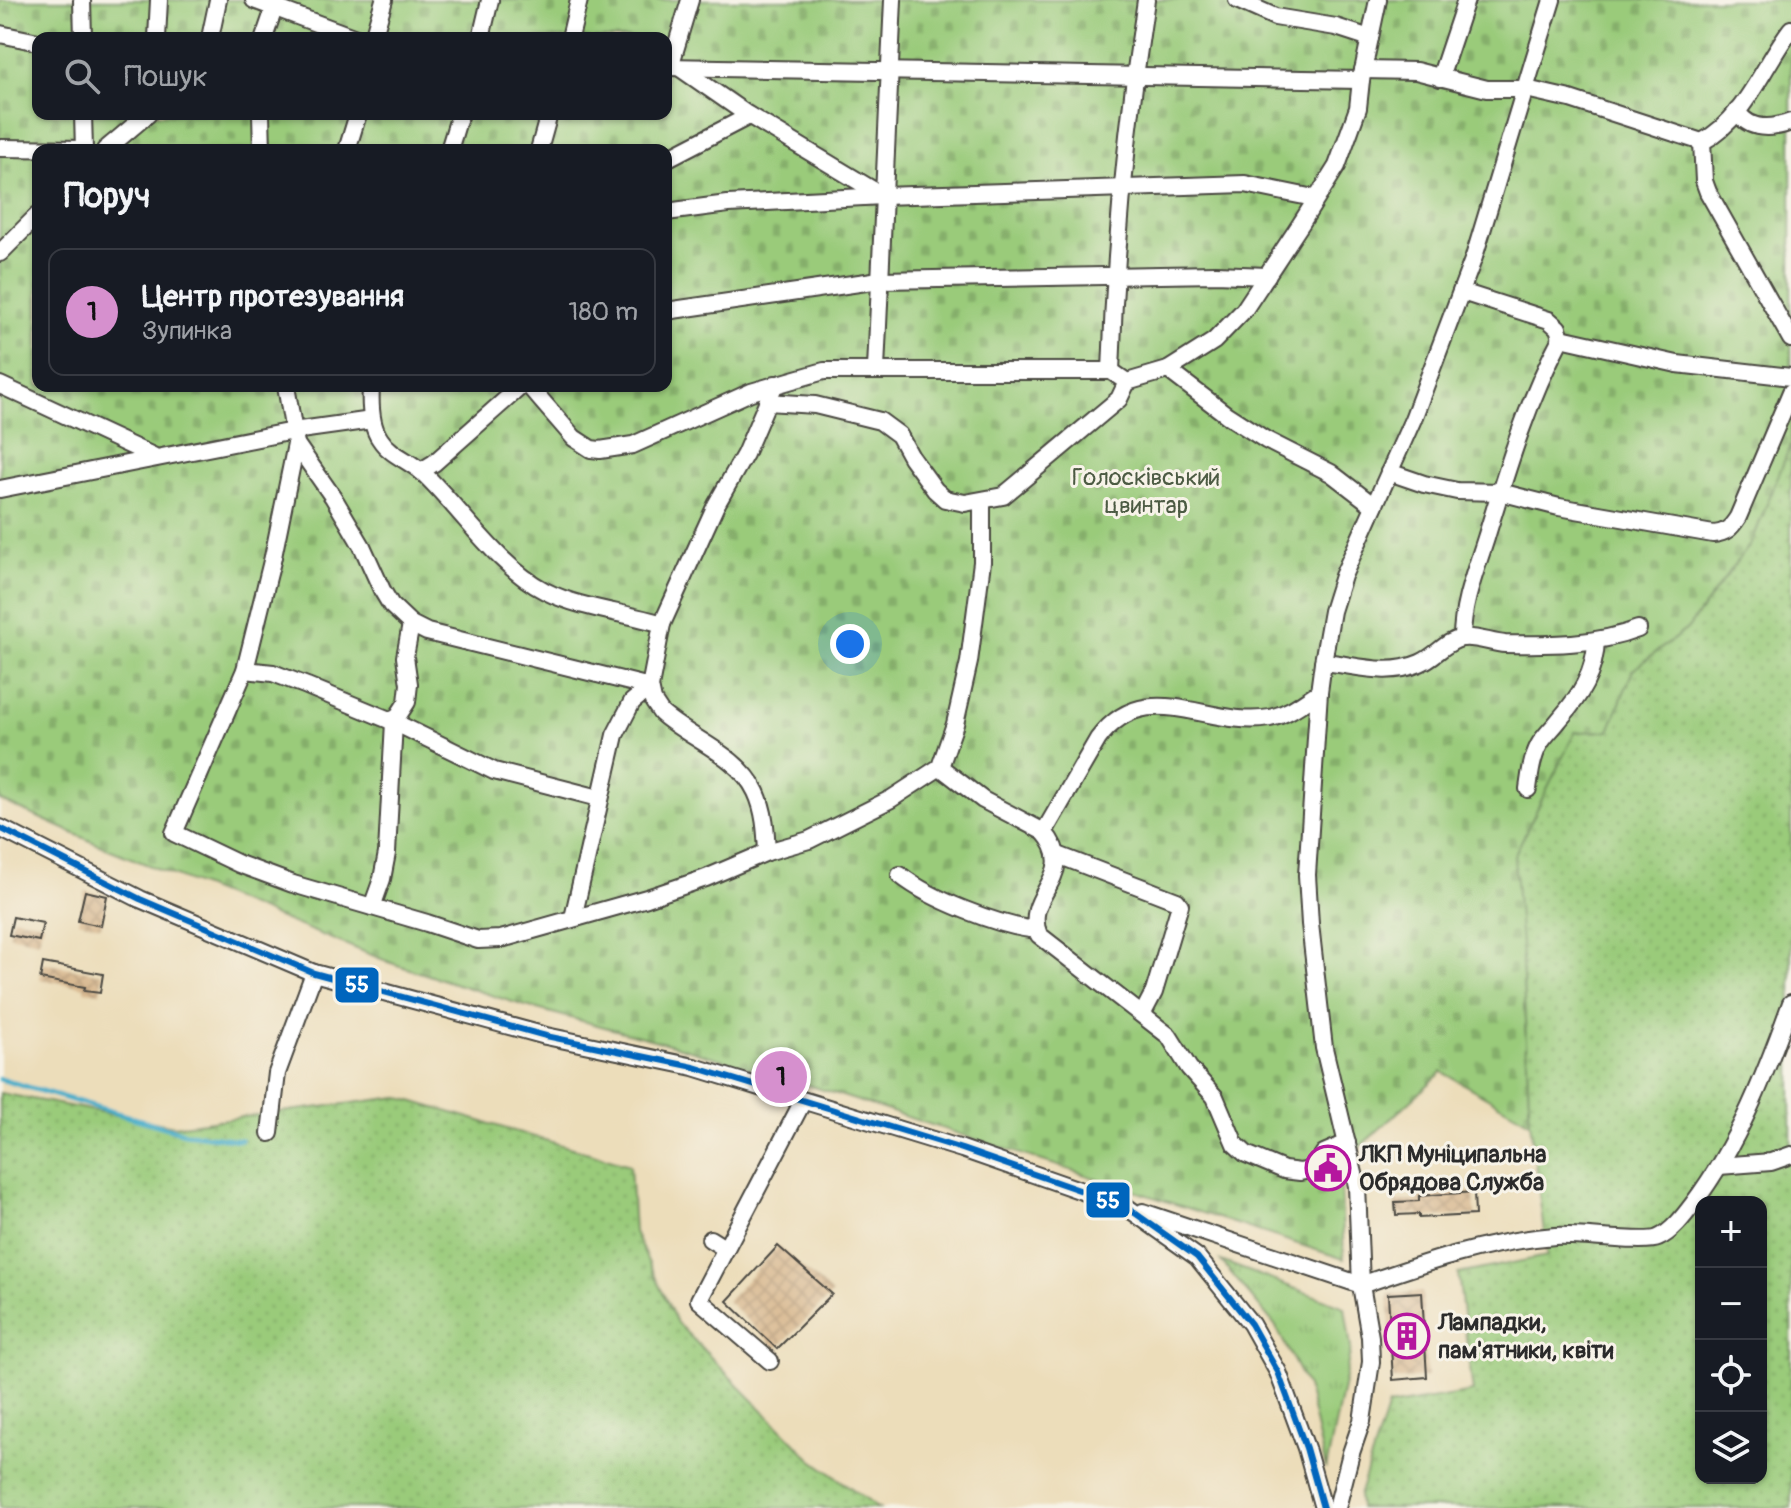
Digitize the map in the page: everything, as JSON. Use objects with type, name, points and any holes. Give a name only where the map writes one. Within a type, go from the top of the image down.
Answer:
[{"type":"street","points":[[82,0],[83,32]]},
{"type":"street","points":[[157,32],[159,0]]},
{"type":"street","points":[[211,32],[218,0]]},
{"type":"street","points":[[254,0],[276,4],[342,32]]},
{"type":"street","points":[[375,32],[384,0]]},
{"type":"street","points":[[482,32],[490,0]]},
{"type":"street","points":[[571,32],[579,0]]},
{"type":"street","points":[[672,67],[690,0]]},
{"type":"street","points":[[876,369],[893,0]]},
{"type":"street","points":[[1111,371],[1114,276],[1134,76],[1146,0]]},
{"type":"street","points":[[1237,0],[1275,17],[1336,27],[1370,38]]},
{"type":"street","points":[[767,402],[815,405],[880,421],[899,435],[924,478],[945,499],[965,503],[1003,496],[1119,399],[1127,382],[1168,370],[1191,358],[1227,330],[1244,310],[1337,166],[1358,108],[1378,0]]},
{"type":"street","points":[[1440,78],[1466,0]]},
{"type":"street","points":[[1337,1508],[1362,1421],[1371,1362],[1361,1285],[1357,1186],[1324,1048],[1309,912],[1307,875],[1323,662],[1332,611],[1343,576],[1413,419],[1462,292],[1552,0]]},
{"type":"street","points":[[266,32],[276,4]]},
{"type":"street","points":[[672,67],[1134,76],[1362,75],[1416,71],[1487,89],[1526,89],[1570,99],[1702,142],[1714,135],[1737,111],[1791,29]]},
{"type":"street","points":[[0,34],[32,41]]},
{"type":"street","points":[[672,67],[883,196]]},
{"type":"street","points":[[1737,111],[1742,119],[1759,127],[1791,122]]},
{"type":"street","points":[[672,156],[749,116]]},
{"type":"street","points":[[83,120],[84,144]]},
{"type":"street","points":[[112,144],[141,120]]},
{"type":"street","points":[[261,120],[262,144]]},
{"type":"street","points":[[349,144],[356,120]]},
{"type":"street","points":[[451,144],[458,120]]},
{"type":"street","points":[[541,144],[547,120]]},
{"type":"street","points":[[1702,142],[1704,181],[1708,192],[1791,339]]},
{"type":"street","points":[[0,148],[32,148]]},
{"type":"street","points":[[672,211],[728,204],[883,196],[1245,184],[1314,198]]},
{"type":"street","points":[[0,253],[32,221]]},
{"type":"street","points":[[672,310],[880,280],[1216,274],[1267,276]]},
{"type":"street","points":[[1462,292],[1549,320],[1558,328],[1561,338],[1539,379],[1516,438],[1462,622],[1462,638]]},
{"type":"street","points":[[1561,338],[1677,364],[1791,377]]},
{"type":"street","points":[[1168,370],[1227,415],[1266,440],[1331,473],[1374,506]]},
{"type":"street","points":[[534,392],[574,438],[591,449],[600,450],[633,445],[731,400],[824,371],[1111,371],[1127,382]]},
{"type":"street","points":[[767,852],[765,820],[750,781],[732,764],[661,713],[653,701],[650,687],[662,624],[767,402],[782,382]]},
{"type":"street","points":[[782,382],[793,403]]},
{"type":"street","points":[[0,385],[153,456]]},
{"type":"street","points":[[287,392],[294,437],[273,557],[245,670],[174,833],[239,864],[293,884],[478,940],[501,939],[647,898],[706,878],[767,852],[809,840],[901,794],[940,767],[955,724],[969,662],[982,562],[982,502]]},
{"type":"street","points":[[371,392],[372,420],[377,436],[387,448],[421,471],[465,520],[526,579],[546,592],[573,601],[662,624]]},
{"type":"street","points":[[421,471],[514,392]]},
{"type":"street","points":[[1389,472],[1457,491],[1500,492],[1559,507],[1713,534],[1722,533],[1731,528],[1738,517],[1791,392]]},
{"type":"street","points":[[0,489],[153,456],[294,437],[372,420]]},
{"type":"street","points":[[294,437],[355,534],[387,598],[411,624],[447,637],[650,687]]},
{"type":"street","points":[[372,907],[387,853],[394,722],[407,702],[409,684],[405,657],[411,624]]},
{"type":"street","points":[[1323,662],[1374,670],[1407,667],[1420,663],[1462,638],[1502,644],[1596,641],[1638,629]]},
{"type":"street","points":[[1528,789],[1533,761],[1541,742],[1580,695],[1590,676],[1596,641]]},
{"type":"street","points":[[245,670],[283,676],[394,722],[494,771],[599,798]]},
{"type":"street","points":[[573,918],[607,758],[622,718],[632,702],[650,687]]},
{"type":"street","points":[[1044,832],[1098,739],[1108,726],[1123,715],[1151,705],[1251,719],[1271,717],[1288,712],[1319,692]]},
{"type":"street","points":[[940,767],[983,800],[1044,832],[1054,844],[1058,855],[1039,905],[1037,930]]},
{"type":"street","points":[[0,828],[140,899],[346,984],[546,1036],[694,1067],[962,1149],[1361,1285],[1501,1242],[1558,1236],[1657,1239],[1680,1221],[1719,1166],[1749,1113],[1791,1003]]},
{"type":"street","points":[[1058,855],[1180,905],[1154,992],[1143,1013]]},
{"type":"street","points":[[900,875],[922,891],[1000,922],[1037,930],[1058,951],[1143,1013],[1169,1036],[1189,1068],[1215,1097],[1235,1144],[1246,1154],[1284,1170],[1309,1172],[1324,1153],[1347,1143]]},
{"type":"street","points":[[270,1133],[277,1073],[314,973]]},
{"type":"street","points":[[770,1361],[699,1300],[803,1101]]},
{"type":"street","points":[[1719,1166],[1771,1162],[1791,1155]]},
{"type":"street","points":[[1125,1206],[1197,1257],[1251,1324],[1278,1372],[1306,1448],[1323,1508]]},
{"type":"street","points":[[710,1239],[726,1249]]},
{"type":"green space","name":"Голосківський цвинтар","points":[[0,0],[1791,0],[1791,444],[1752,542],[1687,629],[1633,670],[1522,958],[1530,1122],[1442,1072],[1340,1165],[1344,1259],[827,1091],[680,1047],[522,1005],[394,964],[106,848],[0,800]]},
{"type":"green space","points":[[1791,444],[1791,1508],[1360,1508],[1359,1496],[1388,1406],[1473,1392],[1458,1274],[1547,1256],[1530,1122],[1514,856],[1575,732],[1609,731],[1633,670],[1687,629],[1752,542]]},
{"type":"green space","points":[[0,1093],[174,1126],[398,1097],[630,1165],[634,1232],[677,1323],[811,1459],[879,1508],[0,1508]]},
{"type":"green space","points":[[1221,1261],[1345,1307],[1351,1348],[1326,1469],[1307,1387],[1275,1325]]},
{"type":"building","points":[[85,891],[107,896],[101,926],[78,921]]},
{"type":"building","points":[[13,917],[43,923],[39,941],[9,935]]},
{"type":"building","points":[[43,963],[103,974],[100,993],[84,991],[85,987],[40,979]]},
{"type":"building","points":[[1474,1192],[1475,1215],[1419,1218],[1419,1214],[1396,1215],[1395,1202],[1419,1201],[1419,1196]]},
{"type":"building","points":[[778,1246],[832,1294],[777,1349],[727,1301]]},
{"type":"building","name":"Лампадки, пам'ятники, квіти","points":[[1422,1292],[1427,1377],[1393,1380],[1388,1294]]},
{"type":"waterway","points":[[0,1079],[185,1133],[241,1140]]},
{"type":"transit line","name":"55","points":[[0,828],[140,899],[314,973],[546,1036],[694,1067],[962,1149],[1125,1206],[1197,1257],[1251,1324],[1278,1372],[1306,1448],[1323,1508]]},
{"type":"place","name":"Центр протезування","points":[[781,1077]]},
{"type":"place","name":"ЛКП Муніципальна Обрядова Служба","points":[[1328,1168]]},
{"type":"place","name":"Лампадки, пам'ятники, квіти","points":[[1407,1336]]}]
